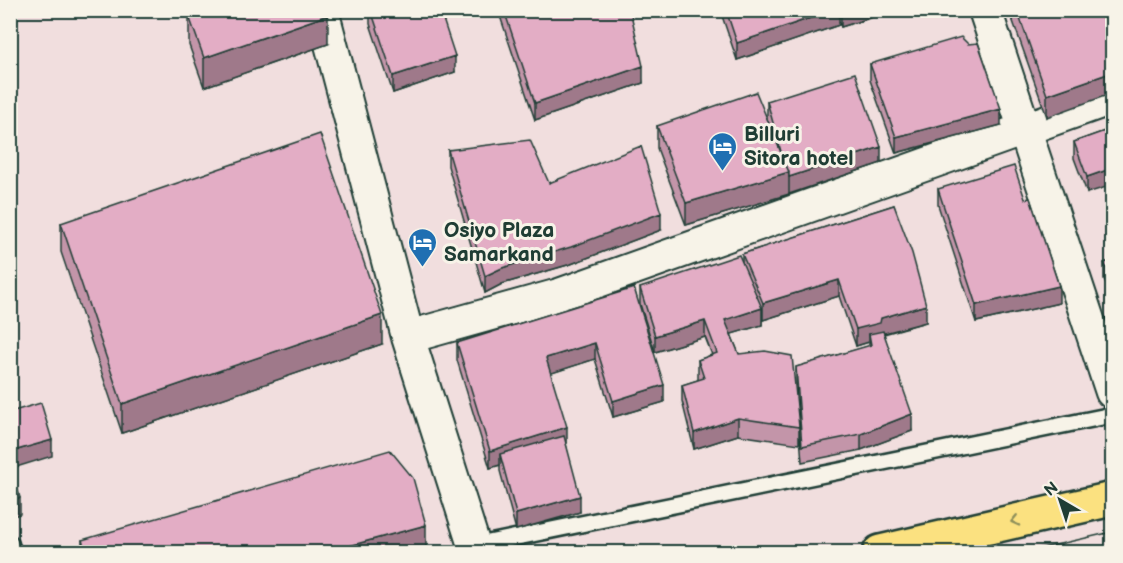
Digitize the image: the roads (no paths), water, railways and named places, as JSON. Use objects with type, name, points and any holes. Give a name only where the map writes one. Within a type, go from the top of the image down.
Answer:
[{"type":"main road","points":[[880,552],[1113,499]]},
{"type":"street","points":[[985,10],[1113,392]]},
{"type":"street","points":[[324,11],[408,337],[475,549]]},
{"type":"street","points":[[408,337],[560,295],[1026,131],[1113,98]]},
{"type":"lane","points":[[475,549],[1113,415]]},
{"type":"lane","points":[[10,543],[13,552]]},
{"type":"tram line","points":[[1025,552],[1112,532]]},
{"type":"place","name":"Billuri Sitora hotel","points":[[723,172]]},
{"type":"place","name":"Osiyo Plaza Samarkand","points":[[423,268]]}]
